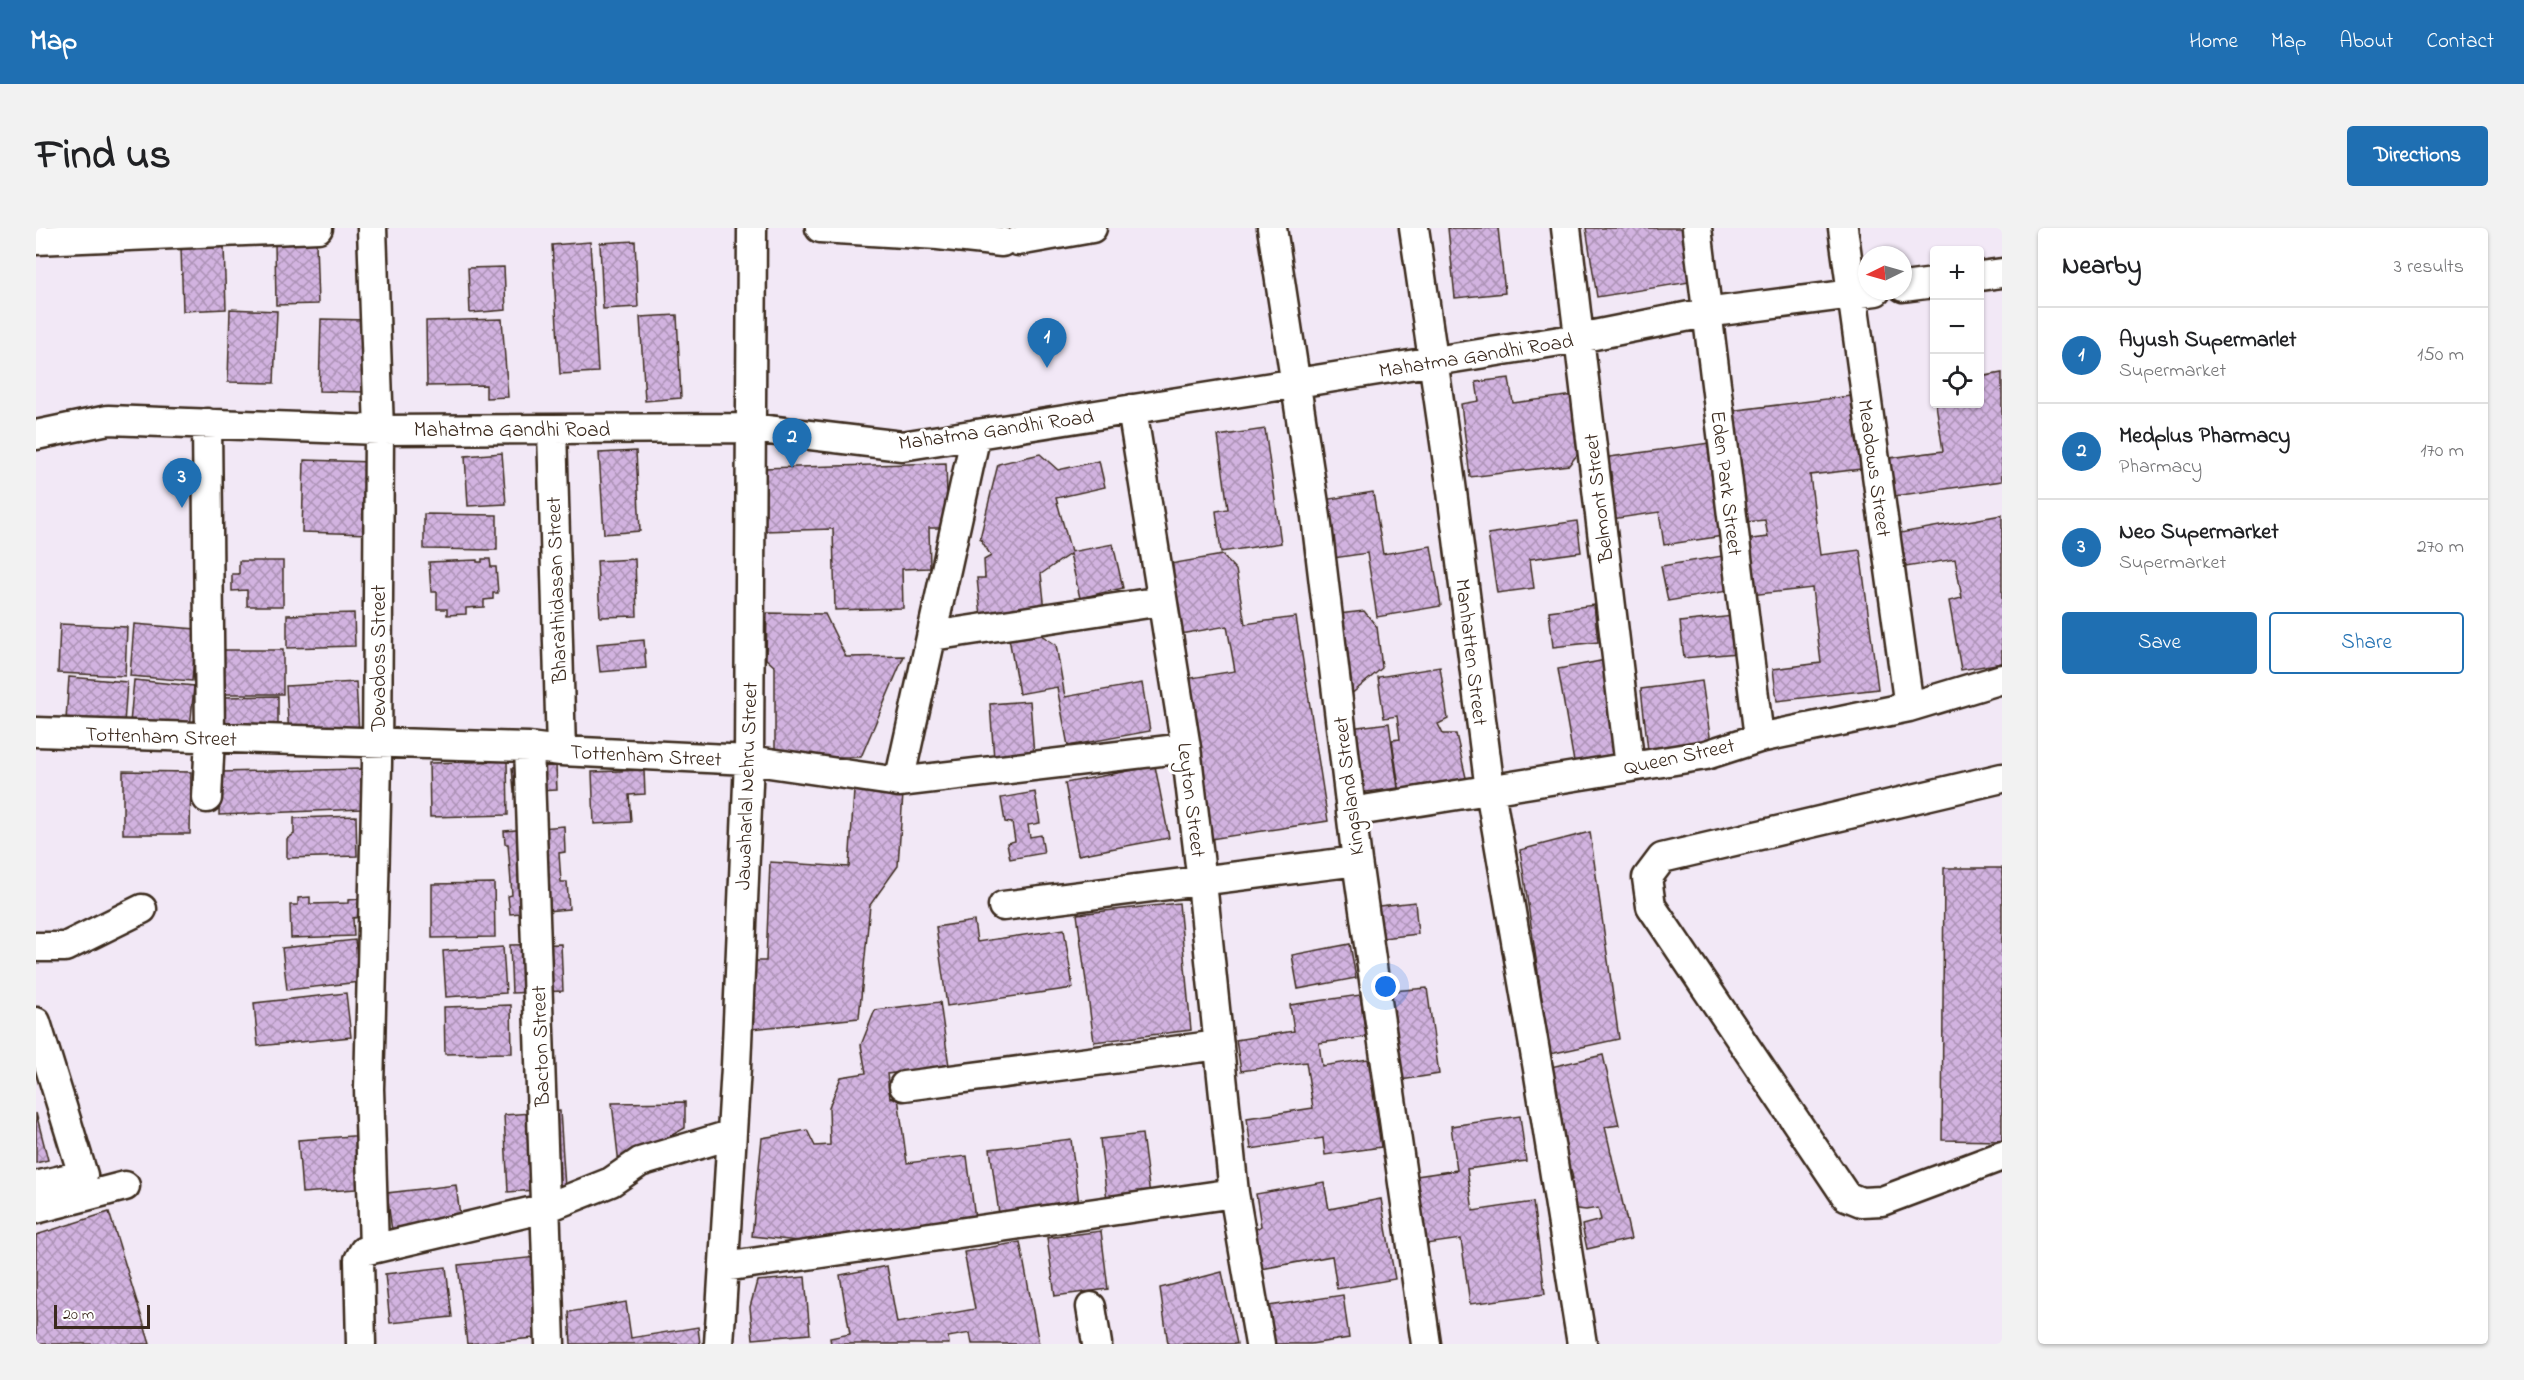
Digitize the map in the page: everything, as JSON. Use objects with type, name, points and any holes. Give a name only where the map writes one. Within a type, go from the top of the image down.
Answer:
[{"type":"street","points":[[36,240],[195,231],[318,228]]},
{"type":"street","name":"Devadoss Street","points":[[372,228],[379,430],[377,743],[369,1089],[374,1248]]},
{"type":"street","name":"Jawaharlal Nehru Street","points":[[719,1344],[730,1135],[736,1067],[749,760],[752,228]]},
{"type":"street","points":[[820,228],[938,231],[1010,242],[1092,228]]},
{"type":"street","name":"Kingsland Street","points":[[1272,228],[1316,517],[1357,861],[1426,1344]]},
{"type":"street","name":"Manhatten Street","points":[[1414,228],[1490,790],[1539,1075],[1581,1344]]},
{"type":"street","name":"Belmont Street","points":[[1566,228],[1630,767]]},
{"type":"street","name":"Eden Park Street","points":[[1697,228],[1759,738]]},
{"type":"street","name":"Meadows Street","points":[[1843,228],[1858,277]]},
{"type":"street","points":[[1984,275],[2002,273]]},
{"type":"street","points":[[1912,286],[1930,284]]},
{"type":"street","name":"Mahatma Gandhi Road","points":[[36,435],[108,420],[379,430],[751,428],[902,446],[1579,338],[1706,313],[1858,294]]},
{"type":"street","name":"Meadows Street","points":[[1864,300],[1909,707]]},
{"type":"street","name":"Leyton Street","points":[[1132,410],[1186,747],[1234,1192],[1260,1344]]},
{"type":"street","points":[[207,423],[210,737],[207,798]]},
{"type":"street","name":"Bharathidasan Street","points":[[552,429],[561,751]]},
{"type":"street","points":[[899,782],[976,434]]},
{"type":"street","points":[[932,636],[1162,600]]},
{"type":"street","name":"Queen Street","points":[[1351,813],[1706,755],[1759,738],[1909,707],[2002,679]]},
{"type":"street","name":"Tottenham Street","points":[[36,732],[529,747],[561,751],[749,760],[899,782],[1186,747]]},
{"type":"street","name":"Bacton Street","points":[[529,747],[550,1344]]},
{"type":"street","points":[[2002,778],[1662,858],[1647,878],[1651,906],[1846,1196],[1861,1202],[1882,1201],[2002,1156]]},
{"type":"street","points":[[1003,906],[1357,861]]},
{"type":"street","points":[[36,947],[65,947],[142,909]]},
{"type":"street","points":[[36,1022],[83,1175],[36,1186]]},
{"type":"street","points":[[904,1086],[1219,1045]]},
{"type":"street","points":[[361,1344],[359,1260],[364,1251],[546,1208],[596,1189],[640,1162],[730,1135]]},
{"type":"street","points":[[36,1209],[125,1186]]},
{"type":"street","points":[[724,1267],[1234,1192]]},
{"type":"street","points":[[1091,1307],[1097,1344]]},
{"type":"building","points":[[1448,228],[1498,228],[1505,293],[1455,298]]},
{"type":"building","points":[[1586,228],[1682,228],[1690,282],[1597,297]]},
{"type":"building","points":[[635,241],[638,307],[603,309],[600,243]]},
{"type":"building","points":[[316,242],[318,304],[276,305],[275,243]]},
{"type":"building","points":[[590,242],[598,372],[560,374],[552,245]]},
{"type":"building","points":[[224,246],[226,309],[183,311],[181,248]]},
{"type":"building","points":[[504,267],[506,310],[470,313],[468,268]]},
{"type":"building","points":[[230,309],[277,311],[274,383],[228,382]]},
{"type":"building","points":[[677,315],[681,398],[645,401],[640,317]]},
{"type":"building","points":[[321,319],[369,320],[367,392],[319,391]]},
{"type":"building","points":[[502,319],[508,397],[486,398],[486,385],[427,386],[426,321]]},
{"type":"building","points":[[2002,373],[2002,481],[1887,497],[1882,459],[1943,451],[1937,408],[1984,408],[1984,376]]},
{"type":"building","points":[[1509,378],[1513,403],[1574,395],[1581,450],[1569,465],[1470,477],[1461,404],[1479,401],[1476,382]]},
{"type":"building","points":[[1851,396],[1861,469],[1810,475],[1820,555],[1860,550],[1878,689],[1777,701],[1773,669],[1821,663],[1812,588],[1751,595],[1744,540],[1768,537],[1765,520],[1735,523],[1721,412]]},
{"type":"building","points":[[1265,429],[1281,543],[1221,552],[1216,511],[1228,509],[1218,436]]},
{"type":"building","points":[[1716,442],[1729,535],[1664,545],[1659,512],[1612,519],[1603,458]]},
{"type":"building","points":[[636,451],[640,531],[604,534],[599,453]]},
{"type":"building","points":[[502,453],[506,504],[468,506],[465,456]]},
{"type":"building","points":[[1040,454],[1058,470],[1099,461],[1105,487],[1056,498],[1071,552],[1113,544],[1123,588],[1080,598],[1070,554],[1041,574],[1045,610],[981,617],[977,578],[985,578],[984,560],[991,556],[980,538],[998,464]]},
{"type":"building","points":[[304,460],[373,462],[370,534],[302,532]]},
{"type":"building","points":[[946,463],[948,528],[929,528],[930,568],[902,569],[903,608],[835,610],[833,529],[763,531],[762,468]]},
{"type":"building","points":[[1373,492],[1383,554],[1431,546],[1441,606],[1377,617],[1367,553],[1327,559],[1317,501]]},
{"type":"building","points":[[424,514],[497,515],[497,550],[424,549]]},
{"type":"building","points":[[2002,515],[2002,663],[1961,670],[1949,601],[1962,598],[1955,559],[1906,567],[1900,533]]},
{"type":"building","points":[[1577,521],[1581,552],[1530,559],[1534,588],[1497,593],[1488,534]]},
{"type":"building","points":[[1222,555],[1236,570],[1245,624],[1296,617],[1328,821],[1211,839],[1185,679],[1235,671],[1227,626],[1175,635],[1164,565]]},
{"type":"building","points":[[1722,556],[1728,591],[1668,601],[1661,566]]},
{"type":"building","points":[[482,559],[490,559],[491,567],[496,567],[498,593],[493,593],[493,599],[484,600],[484,607],[466,608],[466,614],[447,615],[447,609],[437,609],[437,592],[431,592],[429,562],[477,560],[477,562],[482,562]]},
{"type":"building","points":[[635,559],[637,616],[600,617],[597,561]]},
{"type":"building","points":[[239,561],[283,561],[283,606],[247,606],[247,590],[232,591],[232,574],[239,574]]},
{"type":"building","points":[[1594,605],[1598,642],[1553,647],[1549,611]]},
{"type":"building","points":[[1364,611],[1377,627],[1382,668],[1343,701],[1330,615]]},
{"type":"building","points":[[354,613],[355,646],[287,648],[287,615]]},
{"type":"building","points":[[767,613],[825,614],[846,657],[904,656],[861,757],[775,757],[775,667],[766,659]]},
{"type":"building","points":[[1733,616],[1737,653],[1684,658],[1680,622]]},
{"type":"building","points":[[60,624],[127,627],[125,676],[58,673]]},
{"type":"building","points":[[134,624],[196,629],[192,681],[130,676]]},
{"type":"building","points":[[1038,633],[1056,645],[1065,697],[1142,683],[1150,731],[1068,746],[1057,687],[1019,694],[1009,638]]},
{"type":"building","points":[[644,640],[646,668],[600,672],[597,644]]},
{"type":"building","points":[[218,650],[283,650],[283,694],[218,694]]},
{"type":"building","points":[[1606,660],[1623,760],[1575,768],[1558,669]]},
{"type":"building","points":[[1440,667],[1448,719],[1438,724],[1443,734],[1456,734],[1467,782],[1400,793],[1392,740],[1400,739],[1397,716],[1384,718],[1378,677]]},
{"type":"building","points":[[69,677],[127,682],[124,724],[66,719]]},
{"type":"building","points":[[134,680],[194,686],[190,729],[130,723]]},
{"type":"building","points":[[1702,681],[1711,743],[1648,750],[1641,689]]},
{"type":"building","points":[[356,682],[359,733],[289,737],[286,686]]},
{"type":"building","points":[[278,696],[278,734],[225,735],[224,697]]},
{"type":"building","points":[[1030,701],[1034,756],[994,759],[990,704]]},
{"type":"building","points":[[1389,723],[1398,788],[1359,793],[1350,728]]},
{"type":"building","points":[[507,761],[508,815],[430,817],[429,763]]},
{"type":"building","points":[[556,766],[557,790],[514,792],[512,768]]},
{"type":"building","points":[[1155,766],[1169,838],[1078,855],[1065,783]]},
{"type":"building","points":[[361,769],[362,809],[219,815],[220,772]]},
{"type":"building","points":[[644,770],[645,794],[629,795],[631,822],[594,824],[592,772]]},
{"type":"building","points":[[123,771],[191,772],[190,834],[123,834]]},
{"type":"building","points":[[854,791],[903,794],[898,866],[870,905],[859,1018],[751,1029],[753,961],[766,961],[770,862],[849,867]]},
{"type":"building","points":[[1035,792],[1040,823],[1028,825],[1030,837],[1041,835],[1044,853],[1010,859],[1007,843],[1015,841],[1012,823],[1005,822],[1001,798]]},
{"type":"building","points":[[356,816],[357,856],[287,858],[287,839],[294,834],[294,818]]},
{"type":"building","points":[[564,826],[565,852],[559,853],[561,882],[567,882],[569,909],[510,914],[508,896],[512,895],[508,844],[505,844],[504,831]]},
{"type":"building","points":[[1590,832],[1619,1039],[1550,1054],[1520,850]]},
{"type":"building","points":[[1944,868],[2002,868],[2002,1141],[1942,1140]]},
{"type":"building","points":[[494,883],[495,937],[432,938],[432,884]]},
{"type":"building","points":[[310,897],[310,904],[348,903],[348,900],[361,899],[362,917],[353,918],[354,936],[291,938],[290,905],[298,905],[298,898]]},
{"type":"building","points":[[1415,902],[1418,934],[1374,939],[1370,907]]},
{"type":"building","points":[[1179,903],[1191,1030],[1094,1042],[1077,914]]},
{"type":"building","points":[[974,921],[977,942],[1064,929],[1073,988],[947,1006],[936,927]]},
{"type":"building","points":[[355,940],[360,982],[287,990],[282,948]]},
{"type":"building","points":[[561,944],[563,991],[512,993],[510,945]]},
{"type":"building","points":[[1350,944],[1356,978],[1298,989],[1292,955]]},
{"type":"building","points":[[503,947],[506,993],[446,997],[443,951]]},
{"type":"building","points":[[1427,988],[1439,1074],[1395,1081],[1381,992]]},
{"type":"building","points":[[346,993],[351,1037],[258,1046],[254,1003]]},
{"type":"building","points":[[1360,995],[1366,1037],[1319,1043],[1322,1066],[1368,1059],[1381,1147],[1325,1155],[1323,1138],[1251,1149],[1247,1118],[1313,1108],[1306,1062],[1241,1071],[1236,1040],[1294,1031],[1290,1005]]},
{"type":"building","points":[[940,1002],[949,1066],[887,1074],[890,1098],[898,1097],[907,1163],[967,1156],[975,1219],[807,1242],[752,1236],[762,1138],[807,1130],[815,1146],[830,1145],[829,1107],[841,1077],[866,1073],[861,1045],[875,1010]]},
{"type":"building","points":[[511,1005],[512,1053],[445,1054],[444,1007]]},
{"type":"building","points":[[1603,1055],[1619,1125],[1605,1127],[1631,1239],[1587,1249],[1582,1225],[1601,1220],[1598,1208],[1586,1210],[1569,1208],[1563,1181],[1573,1179],[1571,1170],[1558,1174],[1542,1069]]},
{"type":"building","points":[[685,1102],[685,1128],[619,1164],[612,1103]]},
{"type":"building","points":[[560,1111],[565,1188],[508,1192],[504,1115]]},
{"type":"building","points":[[36,1113],[48,1160],[36,1163]]},
{"type":"building","points":[[1520,1116],[1526,1161],[1467,1169],[1473,1211],[1533,1202],[1545,1294],[1470,1304],[1461,1239],[1419,1245],[1410,1177],[1457,1170],[1451,1126]]},
{"type":"building","points":[[379,1134],[383,1187],[302,1193],[298,1140]]},
{"type":"building","points":[[1142,1134],[1150,1195],[1107,1200],[1100,1139]]},
{"type":"building","points":[[1071,1139],[1079,1204],[999,1214],[990,1149]]},
{"type":"building","points":[[1324,1182],[1329,1209],[1381,1199],[1395,1279],[1337,1289],[1332,1256],[1261,1269],[1255,1230],[1261,1226],[1256,1194]]},
{"type":"building","points":[[456,1185],[461,1223],[392,1231],[387,1193]]},
{"type":"building","points":[[109,1212],[150,1344],[36,1344],[36,1235]]},
{"type":"building","points":[[1101,1231],[1108,1289],[1055,1296],[1047,1238]]},
{"type":"building","points":[[1020,1242],[1039,1344],[972,1344],[970,1333],[948,1337],[949,1344],[831,1344],[830,1338],[850,1334],[840,1275],[887,1266],[897,1323],[975,1309],[964,1252]]},
{"type":"building","points":[[537,1257],[545,1337],[467,1344],[458,1265]]},
{"type":"building","points":[[446,1267],[452,1317],[390,1323],[385,1274]]},
{"type":"building","points":[[1222,1272],[1237,1344],[1168,1344],[1160,1288]]},
{"type":"building","points":[[805,1277],[810,1334],[753,1339],[750,1307],[757,1281]]},
{"type":"building","points":[[1343,1295],[1349,1338],[1311,1344],[1268,1344],[1262,1307]]},
{"type":"building","points":[[626,1302],[631,1338],[698,1327],[700,1344],[571,1344],[569,1312]]},
{"type":"place","name":"Ayush Supermarlet","points":[[1047,368]]},
{"type":"place","name":"Medplus Pharmacy","points":[[792,468]]},
{"type":"place","name":"Neo Supermarket","points":[[182,508]]}]
